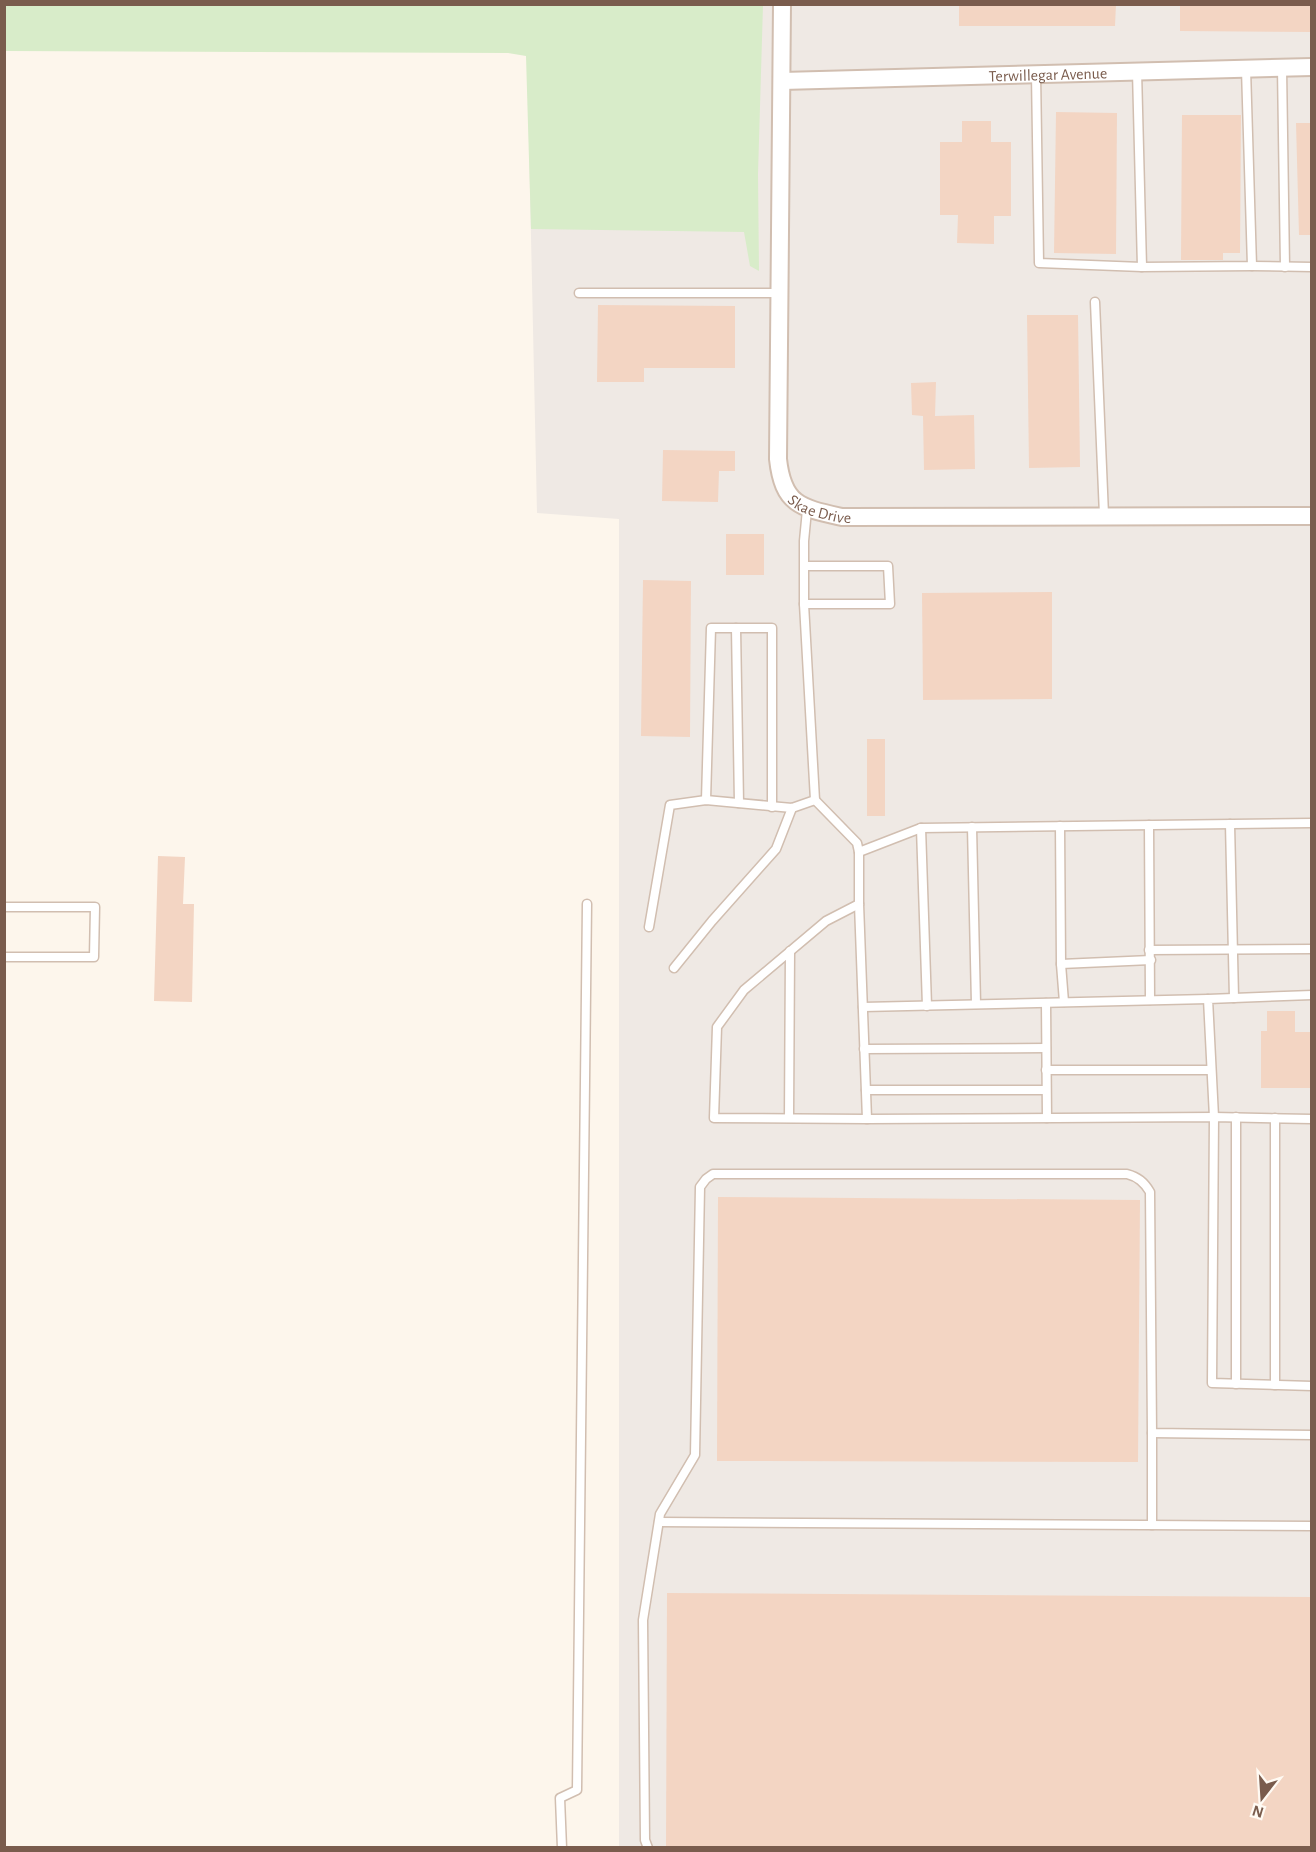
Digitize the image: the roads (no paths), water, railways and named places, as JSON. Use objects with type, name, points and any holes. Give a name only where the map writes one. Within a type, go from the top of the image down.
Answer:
[{"type":"street","name":"Skae Drive","points":[[782,4],[778,459],[780,477],[786,492],[807,510],[842,517],[1311,516]]},
{"type":"street","name":"Terwillegar Avenue","points":[[782,81],[1311,67]]},
{"type":"lane","points":[[1282,68],[1285,267]]},
{"type":"lane","points":[[1246,69],[1252,266]]},
{"type":"lane","points":[[1137,71],[1142,267]]},
{"type":"lane","points":[[1036,74],[1039,263],[1142,267],[1311,267]]},
{"type":"lane","points":[[579,292],[780,292]]},
{"type":"lane","points":[[1095,302],[1104,515]]},
{"type":"lane","points":[[807,510],[804,541],[804,604],[815,800],[857,843],[859,852],[867,1119]]},
{"type":"lane","points":[[804,604],[890,604],[888,566],[805,566]]},
{"type":"lane","points":[[706,800],[711,628],[772,628],[772,807]]},
{"type":"lane","points":[[736,628],[739,803]]},
{"type":"lane","points":[[649,927],[670,806],[706,800],[792,808],[815,800]]},
{"type":"lane","points":[[674,968],[776,849],[792,808]]},
{"type":"lane","points":[[859,852],[921,828],[1311,823]]},
{"type":"lane","points":[[1230,824],[1234,998]]},
{"type":"lane","points":[[1149,825],[1150,1000]]},
{"type":"lane","points":[[1060,826],[1061,963],[1064,1002]]},
{"type":"lane","points":[[972,827],[976,1004]]},
{"type":"lane","points":[[921,828],[927,1006]]},
{"type":"lane","points":[[562,1848],[560,1798],[577,1790],[587,904]]},
{"type":"lane","points":[[859,904],[826,921],[744,990],[717,1027],[714,1118],[1214,1117],[1311,1119]]},
{"type":"lane","points":[[4,907],[95,907],[94,957],[4,957]]},
{"type":"lane","points":[[1149,950],[1311,949]]},
{"type":"lane","points":[[789,1118],[790,951]]},
{"type":"lane","points":[[1061,963],[1151,960]]},
{"type":"lane","points":[[863,1007],[1311,996]]},
{"type":"lane","points":[[1208,999],[1214,1117],[1212,1383],[1311,1386]]},
{"type":"lane","points":[[1046,1003],[1047,1118]]},
{"type":"lane","points":[[864,1049],[1046,1048]]},
{"type":"lane","points":[[1046,1070],[1211,1070]]},
{"type":"lane","points":[[866,1090],[1046,1090]]},
{"type":"lane","points":[[1236,1118],[1236,1384]]},
{"type":"lane","points":[[1275,1118],[1275,1385]]},
{"type":"lane","points":[[648,1848],[645,1840],[643,1620],[660,1514],[695,1455],[700,1187],[705,1179],[713,1174],[1126,1174],[1134,1176],[1150,1192],[1152,1525]]},
{"type":"lane","points":[[1152,1433],[1311,1435]]},
{"type":"lane","points":[[659,1522],[1311,1526]]}]
